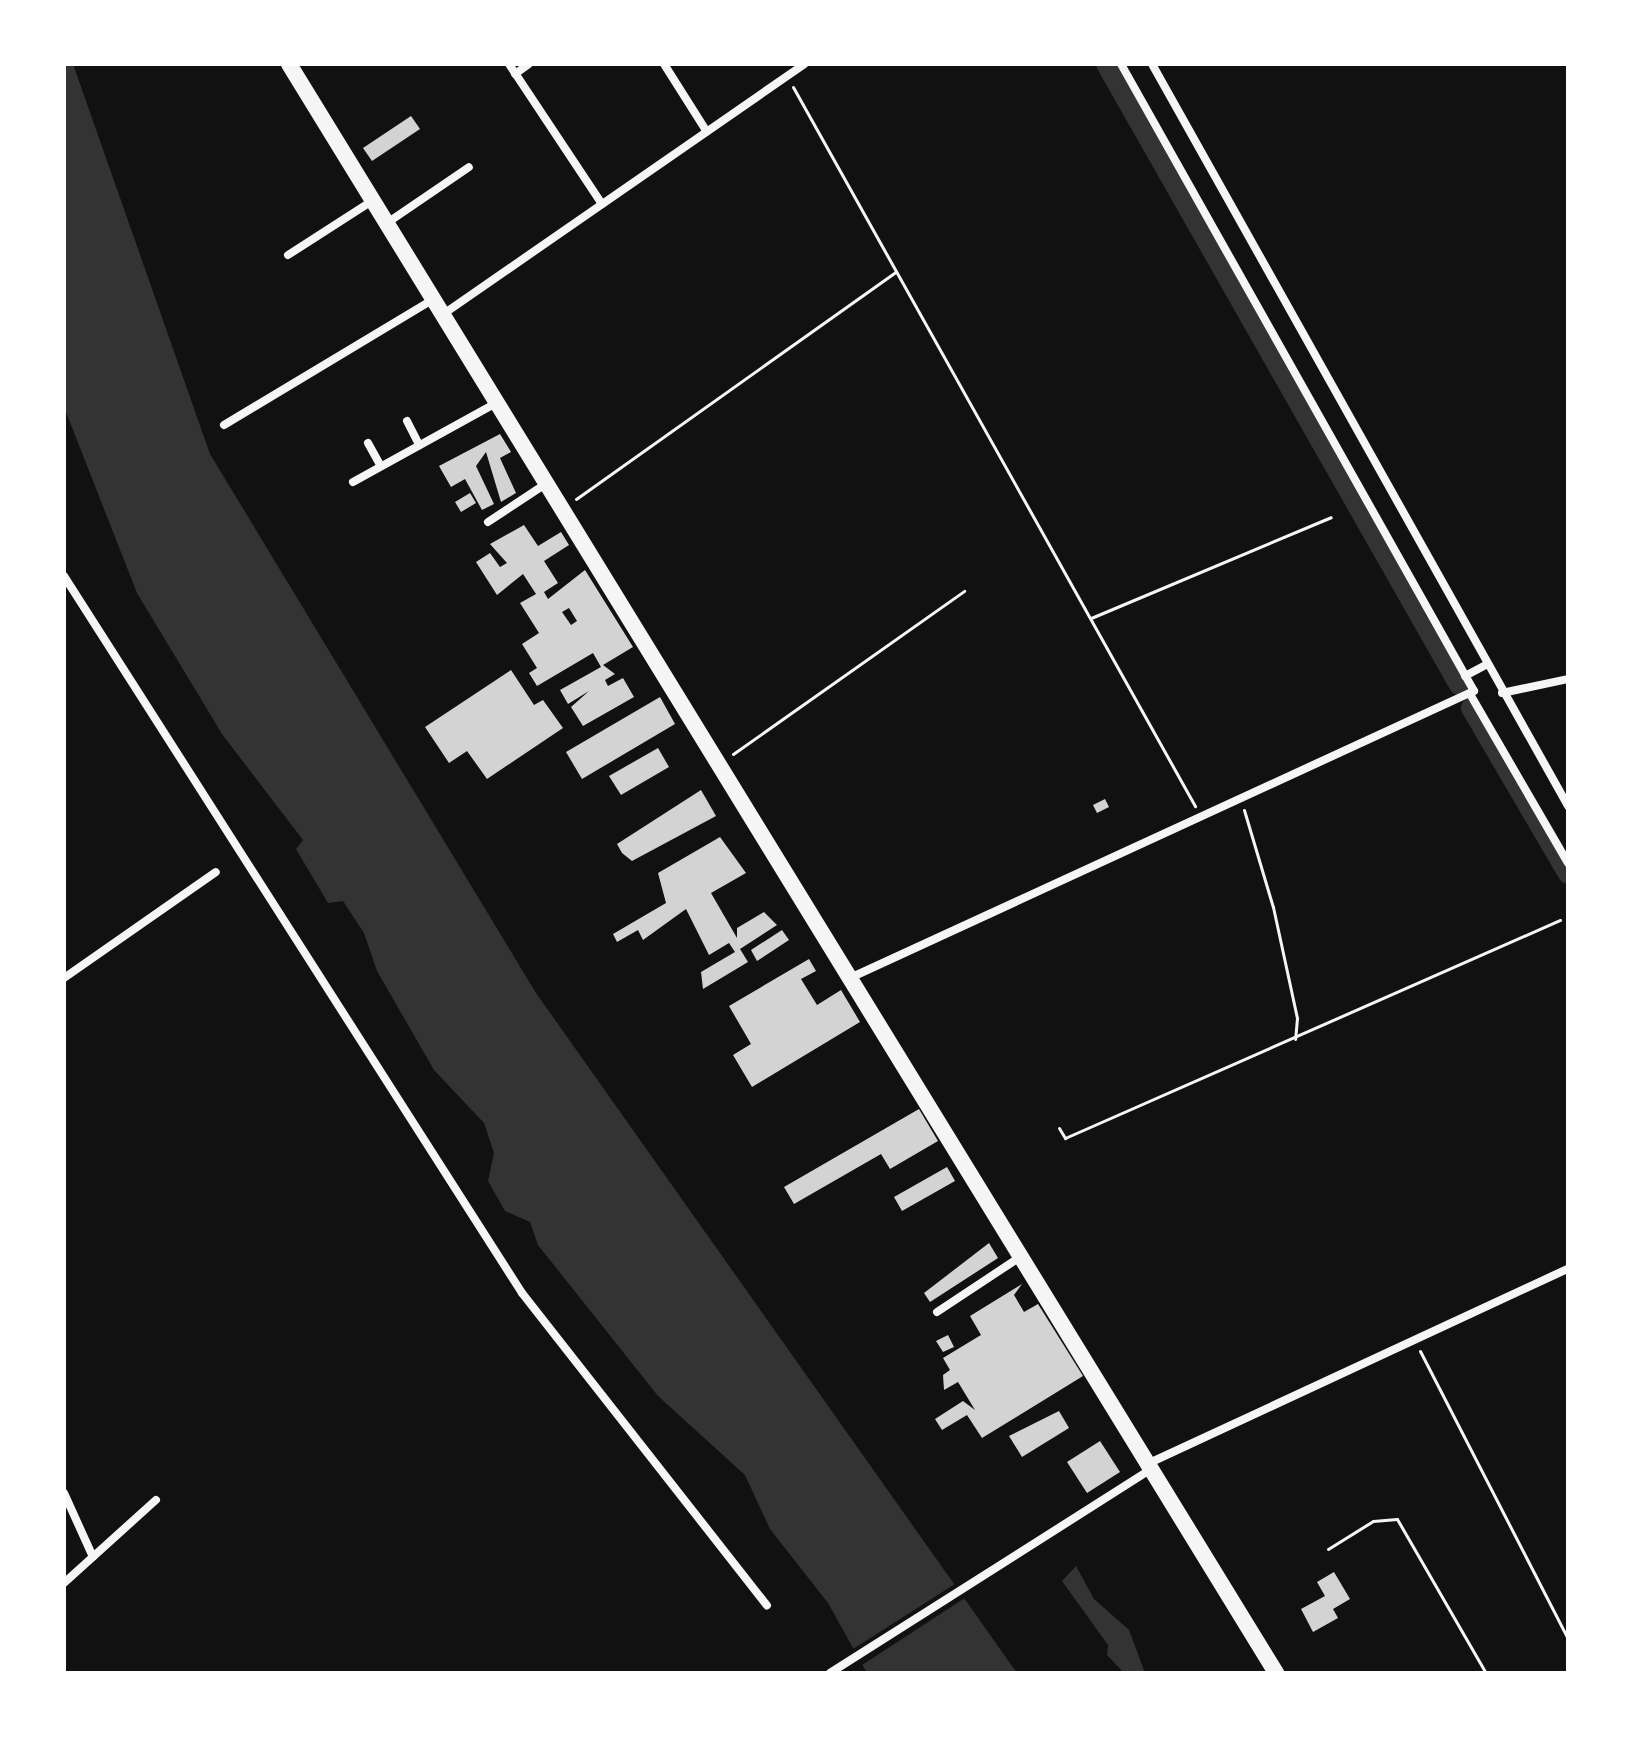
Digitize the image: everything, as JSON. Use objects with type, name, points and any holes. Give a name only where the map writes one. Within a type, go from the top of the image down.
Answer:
[{"type":"main road","points":[[289,64],[441,316],[563,508],[845,980],[1024,1255],[1146,1468],[1276,1673]]},
{"type":"street","points":[[509,64],[602,204]]},
{"type":"street","points":[[515,74],[529,64]]},
{"type":"street","points":[[664,64],[707,132]]},
{"type":"street","points":[[441,316],[805,64]]},
{"type":"street","points":[[1121,64],[1465,676],[1470,694],[1568,863]]},
{"type":"street","points":[[1152,64],[1486,665],[1568,806]]},
{"type":"street","points":[[386,224],[469,167]]},
{"type":"street","points":[[288,255],[372,201]]},
{"type":"street","points":[[224,425],[432,300]]},
{"type":"street","points":[[353,482],[496,403]]},
{"type":"street","points":[[407,421],[419,445]]},
{"type":"street","points":[[368,443],[381,466]]},
{"type":"street","points":[[488,522],[547,483]]},
{"type":"street","points":[[64,576],[515,1281],[767,1606]]},
{"type":"street","points":[[1465,676],[1486,665]]},
{"type":"street","points":[[1502,693],[1568,679]]},
{"type":"street","points":[[845,980],[1242,802],[1470,694]]},
{"type":"street","points":[[64,978],[216,872]]},
{"type":"street","points":[[937,1312],[1024,1255]]},
{"type":"street","points":[[830,1673],[1146,1468],[1568,1269]]},
{"type":"street","points":[[64,1493],[93,1557]]},
{"type":"street","points":[[64,1583],[156,1500]]},
{"type":"path","points":[[787,77],[1091,618],[1198,822]]},
{"type":"path","points":[[563,508],[896,272]]},
{"type":"path","points":[[1091,618],[1331,517]]},
{"type":"path","points":[[717,765],[964,591]]},
{"type":"path","points":[[1242,802],[1273,907],[1295,1037]]},
{"type":"path","points":[[1059,1128],[1065,1138],[1560,920]]},
{"type":"path","points":[[1415,1340],[1568,1639]]},
{"type":"path","points":[[1328,1549],[1373,1521],[1397,1519],[1486,1673]]},
{"type":"shaded area","points":[[64,64],[73,64],[210,454],[536,993],[1017,1673],[867,1673],[828,1603],[770,1529],[745,1475],[658,1396],[538,1245],[530,1222],[505,1211],[488,1181],[494,1153],[484,1123],[434,1070],[377,971],[364,933],[343,901],[328,903],[296,849],[303,840],[222,734],[137,593],[64,407]]},
{"type":"shaded area","points":[[1076,1566],[1094,1599],[1129,1630],[1145,1673],[1124,1673],[1107,1655],[1108,1645],[1062,1581]]},
{"type":"pier","points":[[958,1582],[968,1596],[859,1667],[850,1651]]},
{"type":"building","points":[[411,116],[420,129],[372,161],[363,148]]},
{"type":"building","points":[[500,434],[511,452],[500,458],[516,493],[501,502],[486,452],[476,466],[494,504],[482,510],[465,479],[451,487],[439,466]]},
{"type":"building","points":[[470,493],[476,503],[461,512],[455,502]]},
{"type":"building","points":[[524,525],[538,546],[561,532],[569,545],[544,561],[558,583],[544,592],[548,599],[585,570],[633,647],[603,665],[615,674],[605,680],[608,686],[623,678],[634,697],[583,726],[571,707],[589,691],[568,704],[560,690],[601,667],[593,653],[537,686],[529,673],[537,668],[522,644],[539,633],[520,603],[536,594],[523,574],[497,595],[476,562],[490,553],[500,567],[507,563],[490,544]],"holes":[[[569,608],[577,621],[571,625],[562,612]]]},
{"type":"building","points":[[511,670],[534,705],[543,700],[563,728],[487,779],[467,751],[449,763],[425,727]]},
{"type":"building","points":[[660,697],[675,724],[582,779],[566,752]]},
{"type":"building","points":[[658,748],[669,767],[621,795],[609,776]]},
{"type":"building","points":[[701,790],[716,816],[632,861],[622,853],[617,844]]},
{"type":"building","points":[[1105,799],[1109,807],[1097,813],[1093,805]]},
{"type":"building","points":[[720,837],[746,873],[711,893],[737,938],[737,928],[764,912],[777,925],[740,949],[748,962],[703,989],[701,972],[735,952],[729,943],[709,955],[686,909],[643,940],[638,930],[617,942],[613,934],[666,903],[658,873]]},
{"type":"building","points":[[782,930],[789,940],[757,961],[751,950]]},
{"type":"building","points":[[809,959],[816,971],[801,979],[817,1005],[841,990],[860,1022],[752,1087],[733,1055],[751,1044],[729,1006]]},
{"type":"building","points":[[919,1109],[938,1141],[890,1169],[881,1154],[794,1204],[784,1187]]},
{"type":"building","points":[[947,1167],[955,1181],[902,1211],[894,1197]]},
{"type":"building","points":[[989,1243],[998,1258],[930,1302],[924,1293]]},
{"type":"building","points":[[1022,1284],[1014,1295],[1024,1312],[1038,1304],[1083,1376],[982,1438],[967,1415],[942,1430],[935,1419],[963,1401],[975,1410],[958,1382],[944,1390],[943,1375],[950,1370],[943,1358],[981,1335],[970,1316]]},
{"type":"building","points":[[948,1335],[954,1347],[943,1352],[936,1341]]},
{"type":"building","points":[[1059,1411],[1069,1428],[1022,1457],[1009,1436]]},
{"type":"building","points":[[1100,1441],[1120,1472],[1087,1493],[1067,1462]]},
{"type":"building","points":[[1334,1572],[1350,1599],[1333,1609],[1338,1618],[1313,1632],[1301,1609],[1325,1596],[1317,1582]]},
{"type":"waterway","points":[[1106,64],[1459,685]]},
{"type":"waterway","points":[[1471,708],[1568,874]]}]
